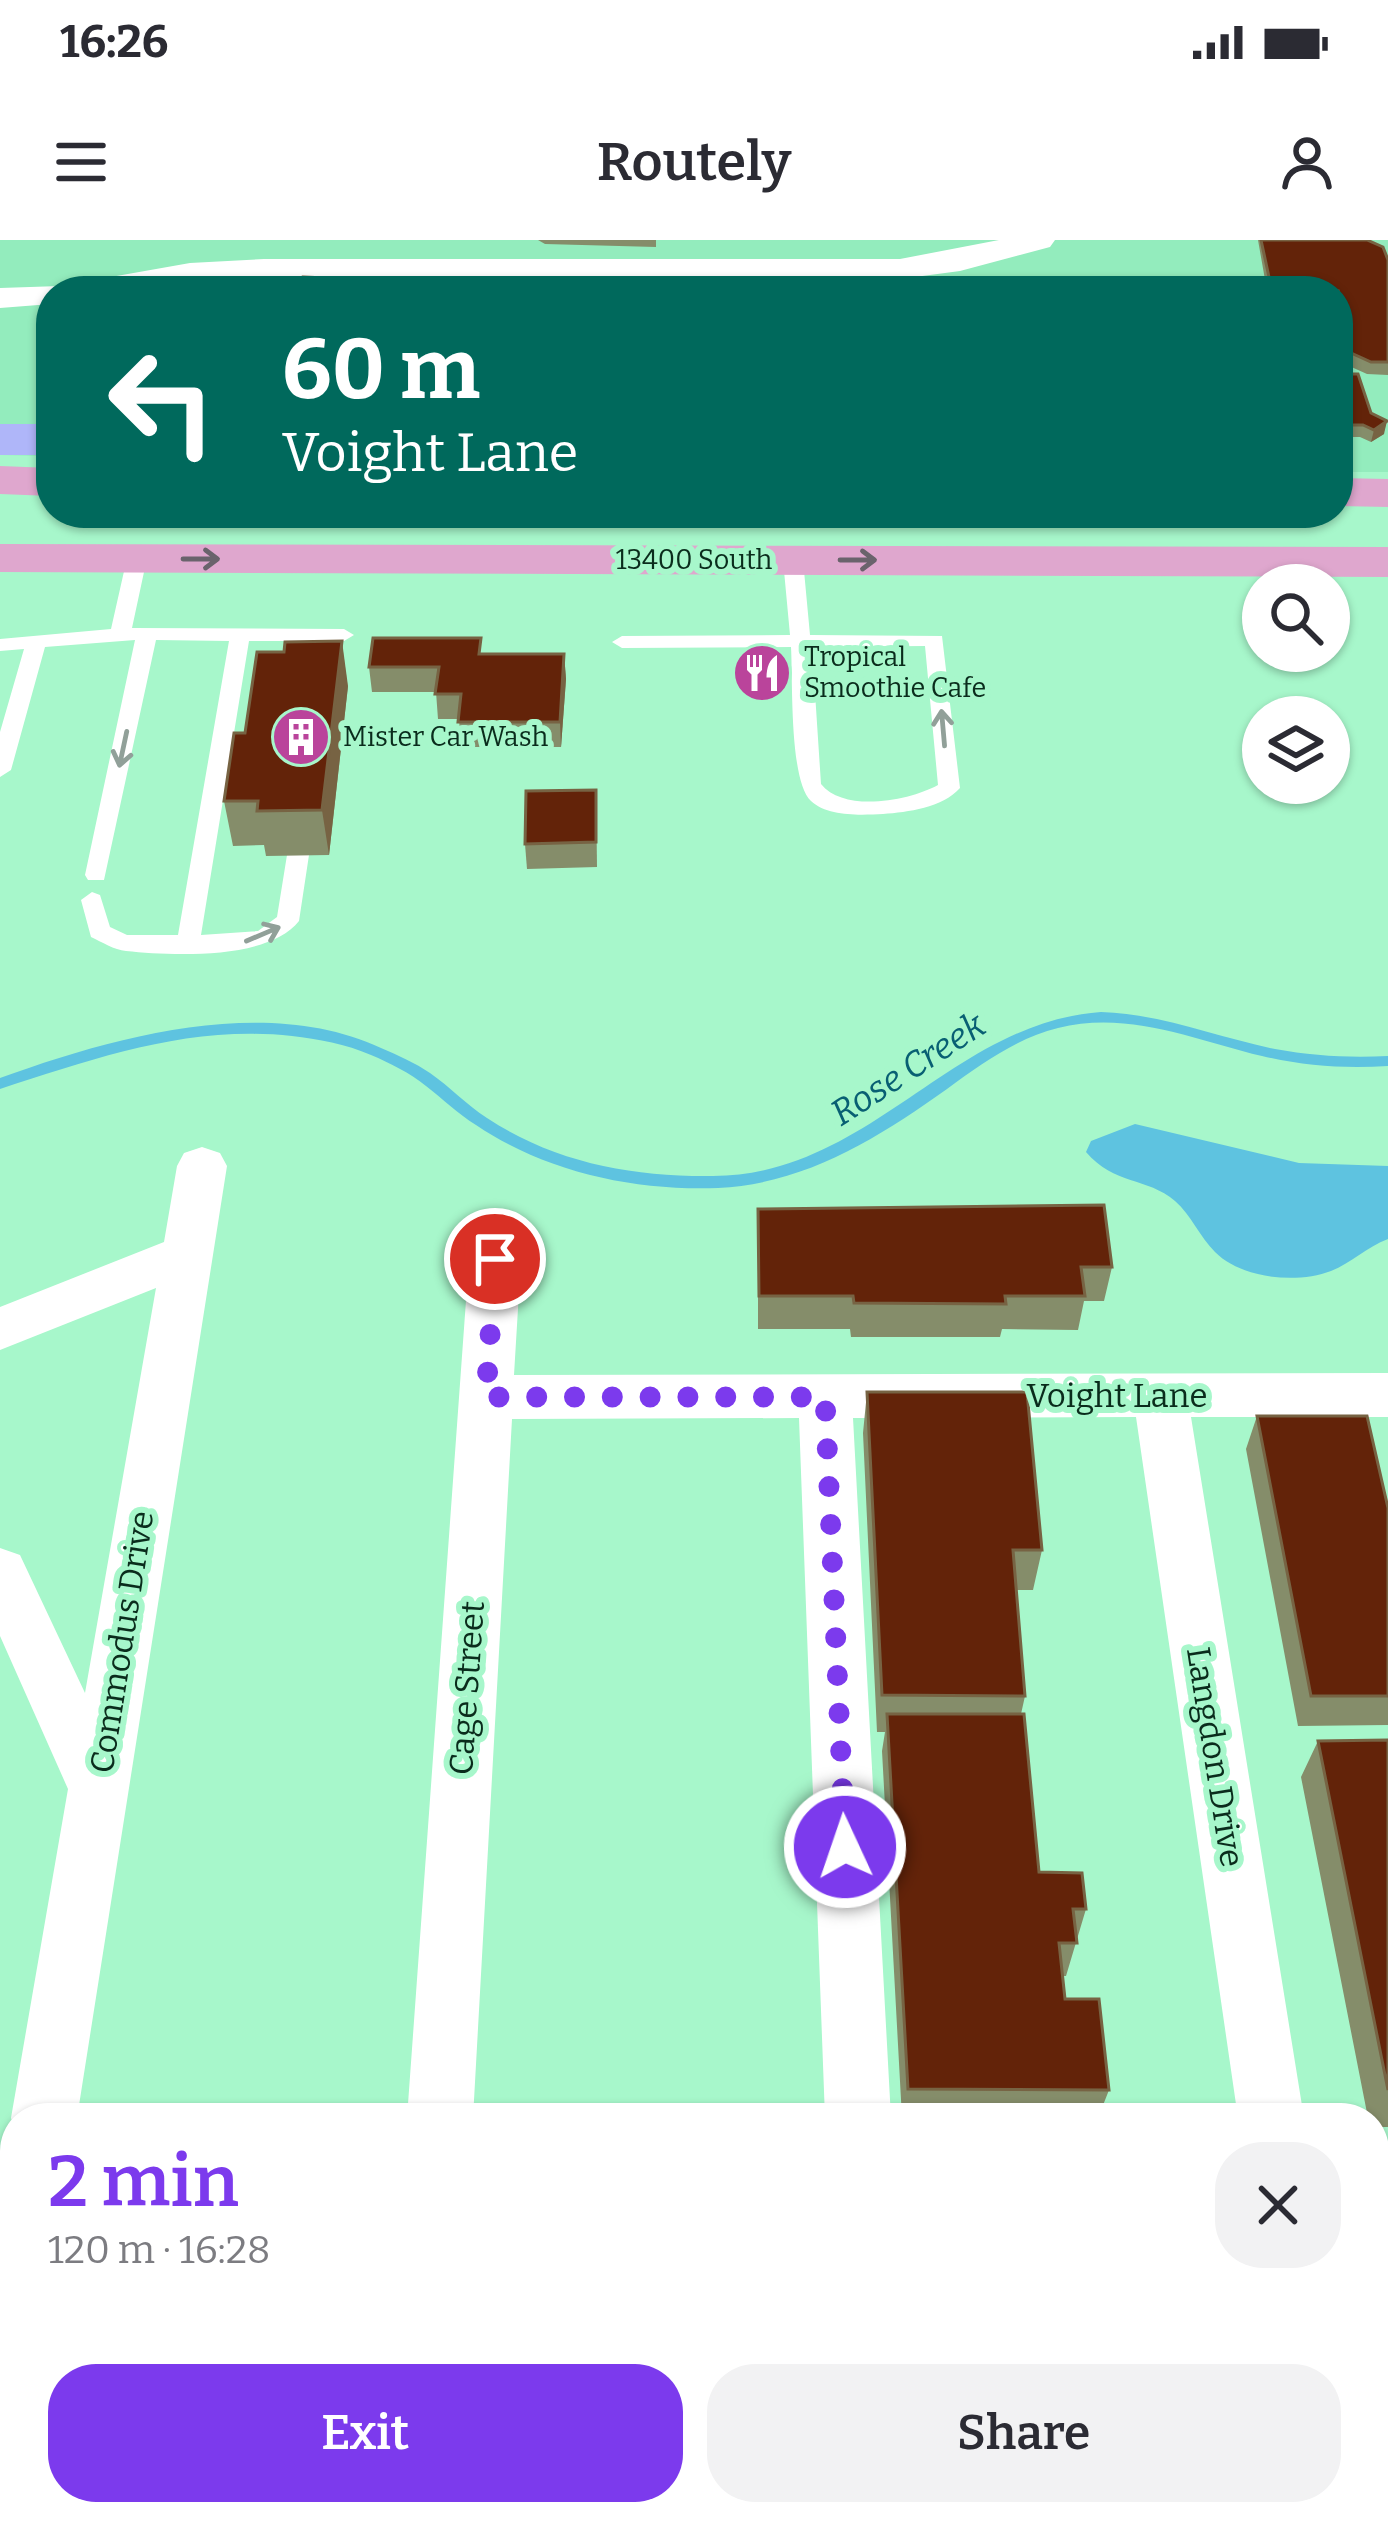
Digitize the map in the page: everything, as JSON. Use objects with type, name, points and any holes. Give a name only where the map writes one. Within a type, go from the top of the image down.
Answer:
[{"type":"main road","points":[[0,481],[36,482]]},
{"type":"main road","points":[[1353,493],[1388,493]]},
{"type":"main road","name":"13400 South","points":[[0,558],[1388,562]]},
{"type":"street","points":[[176,276],[210,271],[900,268],[960,261],[1038,240]]},
{"type":"street","points":[[0,298],[36,296]]},
{"type":"street","name":"Commodus Drive","points":[[46,2103],[202,1166]]},
{"type":"street","points":[[0,1329],[185,1255]]},
{"type":"street","name":"Cage Street","points":[[441,2103],[495,1259]]},
{"type":"street","name":"Voight Lane","points":[[486,1397],[1388,1395]]},
{"type":"street","name":"Langdon Drive","points":[[1160,1396],[1269,2103]]},
{"type":"street","points":[[825,1397],[857,2103]]},
{"type":"street","points":[[0,1572],[98,1788]]},
{"type":"lane","points":[[120,634],[137,559]]},
{"type":"lane","points":[[622,642],[800,640],[935,640],[949,788],[926,803],[850,806],[823,800],[810,785],[800,640],[793,560]]},
{"type":"lane","points":[[0,645],[35,646],[120,634],[344,635]]},
{"type":"lane","points":[[147,634],[94,887],[99,931],[124,943],[264,938],[288,921],[298,856]]},
{"type":"lane","points":[[188,943],[240,635]]},
{"type":"lane","points":[[283,635],[318,659]]},
{"type":"lane","points":[[0,770],[35,646]]},
{"type":"shaded area","points":[[0,240],[1388,240],[1388,472],[1353,472],[1353,276],[36,276],[36,456],[0,455]]},
{"type":"shaded area","points":[[0,424],[36,424],[36,455],[0,455]]},
{"type":"shaded area","points":[[1135,1124],[1299,1163],[1388,1166],[1388,1239],[1317,1275],[1270,1277],[1240,1268],[1215,1252],[1175,1201],[1108,1170],[1086,1152],[1091,1141]]},
{"type":"building","points":[[1261,240],[1367,240],[1383,247],[1388,260],[1388,362],[1371,362],[1353,354],[1353,276],[1269,276]]},
{"type":"building","points":[[1353,374],[1358,374],[1371,413],[1387,421],[1374,430],[1353,425]]},
{"type":"building","points":[[373,638],[481,638],[479,654],[564,654],[560,722],[458,722],[461,694],[435,694],[439,667],[369,667]]},
{"type":"building","points":[[342,641],[322,810],[257,811],[258,801],[224,801],[234,733],[245,733],[257,652],[284,652],[285,642]]},
{"type":"building","points":[[596,790],[596,842],[525,844],[526,791]]},
{"type":"building","points":[[1104,1205],[1112,1267],[1081,1267],[1085,1296],[1005,1296],[1006,1304],[854,1303],[853,1296],[759,1296],[758,1209]]},
{"type":"building","points":[[867,1392],[1027,1392],[1042,1550],[1013,1550],[1025,1696],[882,1695]]},
{"type":"building","points":[[1257,1416],[1367,1416],[1388,1508],[1388,1696],[1311,1696]]},
{"type":"building","points":[[887,1714],[1024,1714],[1039,1872],[1082,1873],[1086,1909],[1073,1909],[1077,1943],[1059,1943],[1065,1999],[1099,1999],[1109,2090],[908,2089]]},
{"type":"building","points":[[1388,1740],[1388,2090],[1318,1741]]},
{"type":"waterway","name":"Rose Creek","points":[[0,1084],[101,1050],[156,1038],[266,1028],[320,1034],[372,1049],[420,1074],[477,1119],[549,1157],[628,1177],[720,1182],[759,1178],[829,1155],[900,1114],[1003,1044],[1076,1019],[1147,1021],[1309,1059],[1388,1061]]},
{"type":"place","name":"Tropical Smoothie Cafe","points":[[762,673]]},
{"type":"place","name":"Mister Car Wash","points":[[301,737]]},
{"type":"route","points":[[495,1259],[486,1397],[825,1397],[845,1847]]}]
